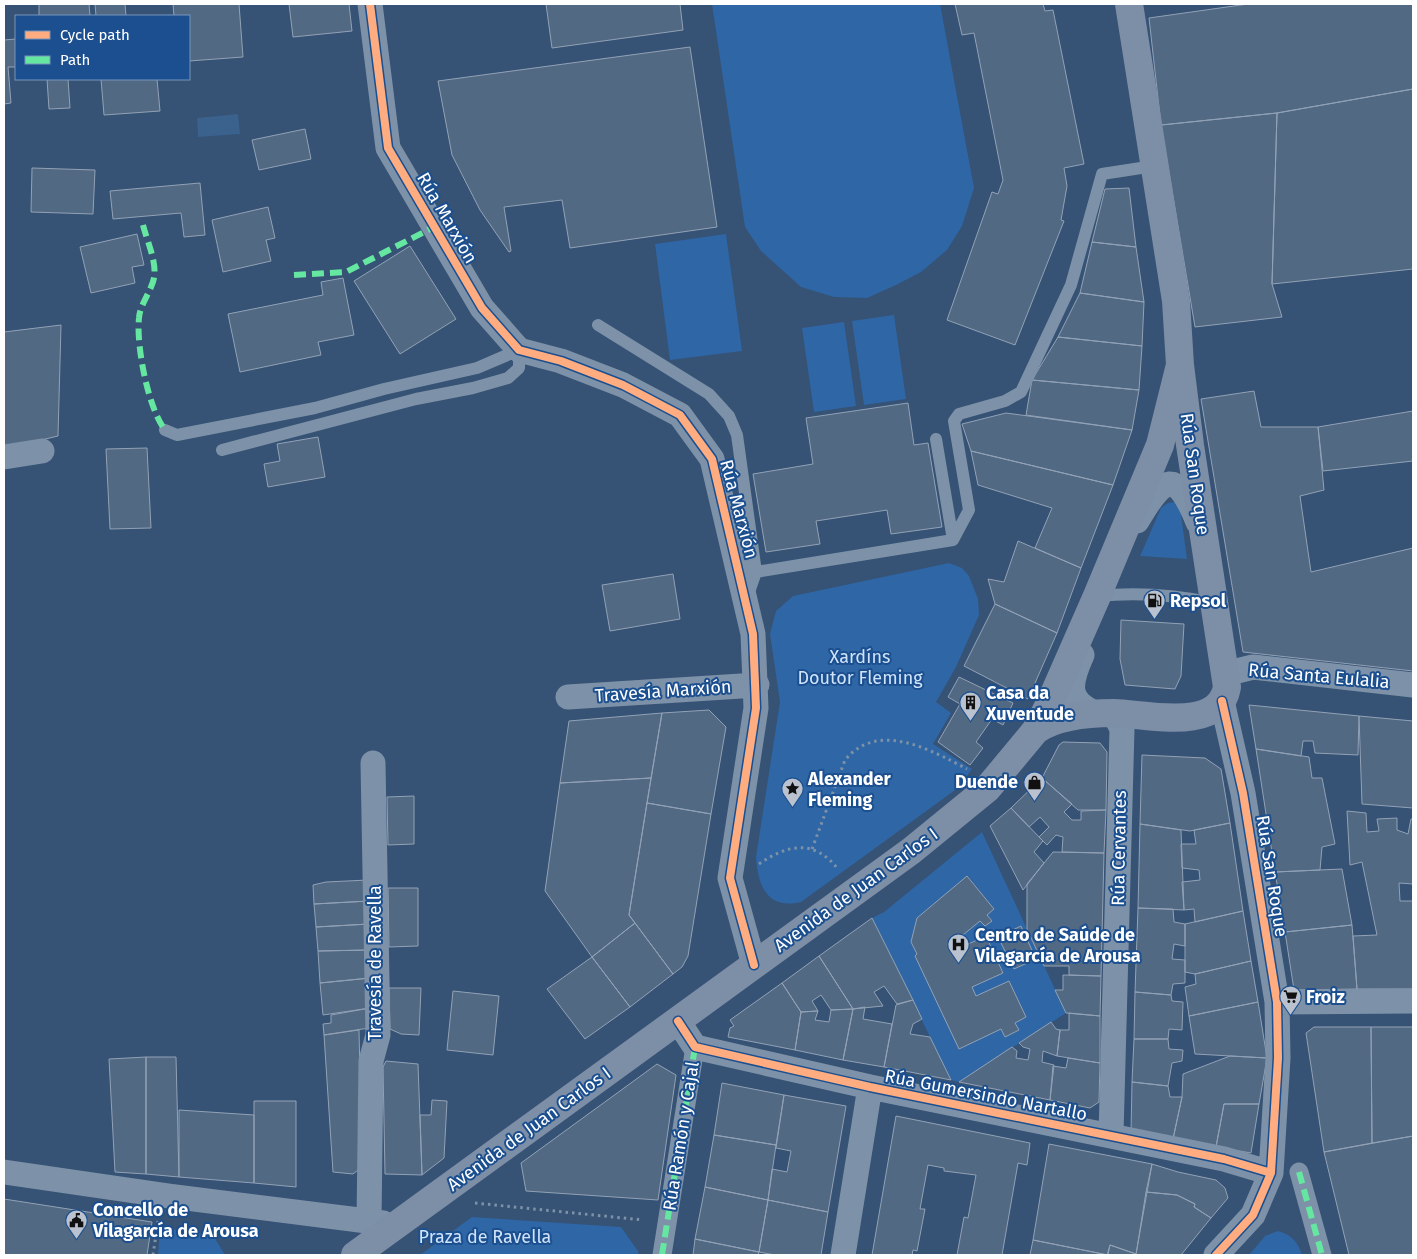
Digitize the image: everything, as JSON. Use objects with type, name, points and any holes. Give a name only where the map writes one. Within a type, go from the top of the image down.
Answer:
[{"type":"main road","points":[[1129,4],[1176,301],[1180,365]]},
{"type":"main road","name":"Rúa San Roque","points":[[1180,365],[1203,534],[1215,603],[1225,689]]},
{"type":"main road","name":"Avenida de Juan Carlos I","points":[[355,1255],[911,851],[987,789],[1036,730],[1050,703],[1120,543],[1160,445],[1180,365]]},
{"type":"main road","points":[[1036,730],[1056,720],[1106,714],[1195,716],[1215,710],[1225,689]]},
{"type":"street","name":"Rúa Marxión","points":[[370,4],[388,148],[482,308],[519,350],[562,361],[623,385],[680,415],[712,459],[753,634],[757,685],[756,708],[730,878],[754,965]]},
{"type":"street","points":[[4,457],[42,451]]},
{"type":"street","name":"Avenida de Juan Carlos I","points":[[1120,543],[1129,534],[1155,493],[1168,483],[1175,484],[1182,490],[1203,534]]},
{"type":"street","name":"Avenida de Juan Carlos I","points":[[1095,600],[1090,638],[1073,675],[1072,686],[1075,699],[1088,710],[1106,714]]},
{"type":"street","name":"Rúa Santa Eulalia","points":[[1225,689],[1233,672],[1253,667],[1413,684]]},
{"type":"street","name":"Travesía Marxión","points":[[568,697],[757,685]]},
{"type":"street","name":"Rúa San Roque","points":[[1216,1255],[1253,1215],[1271,1173],[1278,1058],[1277,1002],[1225,689]]},
{"type":"street","name":"Rúa Cervantes","points":[[1106,714],[1122,729],[1111,1135]]},
{"type":"street","name":"Travesía de Ravella","points":[[369,1222],[371,1061],[378,1035],[373,763]]},
{"type":"street","points":[[1277,1002],[1413,1001]]},
{"type":"street","name":"Rúa Ramón y Cajal","points":[[662,1255],[695,1047],[678,1021]]},
{"type":"street","name":"Rúa Gumersindo Nartallo","points":[[695,1047],[870,1088],[1224,1159],[1271,1173]]},
{"type":"street","points":[[842,1255],[870,1088]]},
{"type":"street","points":[[4,1172],[396,1225]]},
{"type":"street","points":[[1299,1172],[1322,1255]]},
{"type":"lane","points":[[953,540],[969,510],[954,421],[960,414],[1005,402],[1020,392],[1070,285],[1102,174],[1154,166]]},
{"type":"lane","points":[[598,325],[709,394],[729,416],[737,435],[756,572],[746,602]]},
{"type":"lane","points":[[165,430],[176,435],[315,408],[384,389],[478,368],[519,350],[519,368],[508,378],[474,388],[416,399],[222,450]]},
{"type":"lane","points":[[936,439],[953,540]]},
{"type":"lane","points":[[756,572],[953,540]]},
{"type":"lane","points":[[1095,600],[1122,594],[1192,598],[1215,603]]},
{"type":"path","points":[[812,848],[845,760],[854,749],[869,742],[897,740],[931,750],[969,771]]},
{"type":"path","points":[[751,869],[776,852],[794,848],[812,848],[822,854],[838,870]]},
{"type":"path","points":[[474,1203],[667,1223]]},
{"type":"path","points":[[153,1255],[158,1220]]},
{"type":"green space","points":[[712,4],[940,4],[974,188],[962,226],[947,250],[921,272],[867,298],[834,297],[801,287],[761,251],[745,227]]},
{"type":"green space","points":[[726,234],[742,351],[670,360],[655,244]]},
{"type":"green space","points":[[894,315],[906,399],[864,405],[852,321]]},
{"type":"green space","points":[[844,322],[856,406],[814,412],[802,328]]},
{"type":"green space","points":[[1175,502],[1180,507],[1187,559],[1140,556],[1161,508],[1168,503]]},
{"type":"green space","name":"Xardíns Doutor Fleming","points":[[949,563],[962,568],[969,576],[978,599],[979,615],[956,667],[936,702],[951,713],[933,744],[972,769],[958,788],[801,902],[789,904],[772,899],[762,886],[756,857],[780,702],[770,634],[776,611],[793,596]]},
{"type":"green space","points":[[982,832],[1066,1013],[959,1082],[951,1080],[872,918],[884,912]],"holes":[[[968,876],[994,909],[987,915],[992,921],[985,926],[980,921],[952,944],[955,950],[986,936],[1003,973],[972,987],[976,996],[1009,981],[1026,1017],[1015,1023],[1019,1030],[1005,1037],[1001,1029],[959,1049],[911,942],[925,911]]]},
{"type":"green space","name":"Praza de Ravella","points":[[472,1217],[621,1227],[638,1251],[638,1255],[420,1255]]},
{"type":"green space","points":[[160,1228],[213,1235],[225,1255],[158,1255]]},
{"type":"green space","points":[[1278,1231],[1294,1240],[1299,1246],[1302,1255],[1249,1255],[1265,1236]]},
{"type":"shaded area","points":[[238,114],[240,134],[198,137],[197,118]]},
{"type":"building","points":[[39,4],[89,4],[90,15],[39,15]]},
{"type":"building","points":[[95,4],[125,4],[126,15],[96,15]]},
{"type":"building","points":[[173,4],[239,4],[243,57],[190,61],[190,15],[174,15]]},
{"type":"building","points":[[289,4],[349,4],[352,31],[293,37]]},
{"type":"building","points":[[546,4],[680,4],[683,30],[552,48]]},
{"type":"building","points":[[955,4],[1043,4],[1045,11],[1053,10],[1084,164],[1064,168],[1067,186],[1061,220],[1064,221],[1015,345],[947,320],[992,192],[998,194],[1003,180],[974,33],[962,35]]},
{"type":"building","points":[[1248,4],[1413,4],[1413,89],[1277,113],[1161,125],[1149,18]]},
{"type":"building","points":[[15,39],[15,67],[8,67],[11,103],[4,104],[4,40]]},
{"type":"building","points":[[690,47],[717,227],[570,248],[562,200],[504,207],[511,251],[509,252],[480,210],[452,155],[438,81]]},
{"type":"building","points":[[47,80],[68,80],[70,108],[49,109]]},
{"type":"building","points":[[101,80],[157,80],[160,111],[104,115]]},
{"type":"building","points":[[1413,89],[1413,269],[1272,284],[1277,113]]},
{"type":"building","points":[[1277,113],[1272,284],[1282,317],[1195,327],[1161,125]]},
{"type":"building","points":[[305,129],[311,159],[259,170],[252,140]]},
{"type":"building","points":[[32,168],[95,170],[93,214],[31,212]]},
{"type":"building","points":[[200,183],[205,235],[184,237],[181,213],[113,219],[110,191]]},
{"type":"building","points":[[1129,188],[1136,247],[1092,242],[1105,189]]},
{"type":"building","points":[[268,207],[275,238],[266,240],[271,261],[223,272],[212,220]]},
{"type":"building","points":[[137,234],[144,265],[132,267],[135,283],[91,293],[80,247]]},
{"type":"building","points":[[1092,242],[1136,247],[1144,302],[1080,293]]},
{"type":"building","points":[[410,246],[456,319],[400,354],[354,281]]},
{"type":"building","points":[[343,278],[354,335],[318,342],[321,355],[240,372],[228,314],[323,295],[321,282]]},
{"type":"building","points":[[1080,293],[1144,302],[1142,346],[1058,337]]},
{"type":"building","points":[[61,325],[58,436],[4,449],[4,332]]},
{"type":"building","points":[[1058,337],[1142,346],[1139,390],[1032,380]]},
{"type":"building","points":[[1032,380],[1139,390],[1132,430],[1026,415]]},
{"type":"building","points":[[1254,391],[1261,427],[1318,427],[1324,490],[1300,496],[1311,572],[1413,548],[1413,671],[1243,652],[1201,399]]},
{"type":"building","points":[[908,403],[914,445],[928,443],[942,527],[891,534],[887,510],[816,521],[820,544],[766,552],[753,474],[813,464],[806,418]]},
{"type":"building","points":[[1413,411],[1413,461],[1323,471],[1318,427]]},
{"type":"building","points":[[1006,413],[1132,430],[1113,485],[971,451],[962,424]]},
{"type":"building","points":[[318,437],[325,477],[268,487],[264,464],[280,461],[277,444]]},
{"type":"building","points":[[147,448],[151,528],[110,529],[106,449]]},
{"type":"building","points":[[971,451],[1113,485],[1081,568],[1035,548],[1052,508],[978,485]]},
{"type":"building","points":[[1018,541],[1081,568],[1057,633],[995,604],[988,579],[1004,582]]},
{"type":"building","points":[[673,574],[680,619],[610,631],[602,585]]},
{"type":"building","points":[[995,604],[1057,633],[1028,699],[964,666]]},
{"type":"building","points":[[1121,620],[1184,624],[1181,676],[1175,689],[1125,685],[1120,659]]},
{"type":"building","name":"Casa da Xuventude","points":[[959,677],[1013,703],[1003,725],[992,719],[976,742],[983,748],[970,765],[938,742],[960,704],[948,697]]},
{"type":"building","points":[[1249,705],[1359,716],[1358,755],[1315,753],[1313,741],[1303,741],[1301,756],[1256,749]]},
{"type":"building","points":[[709,710],[726,727],[711,814],[647,803],[662,713]]},
{"type":"building","points":[[662,713],[651,778],[560,783],[569,721]]},
{"type":"building","points":[[1359,716],[1413,721],[1413,808],[1362,804]]},
{"type":"building","points":[[1063,742],[1100,743],[1107,752],[1106,810],[1078,810],[1042,778],[1059,745]]},
{"type":"building","points":[[1256,749],[1309,757],[1312,778],[1322,778],[1335,844],[1322,847],[1320,870],[1275,872]]},
{"type":"building","points":[[1142,755],[1205,758],[1221,769],[1230,823],[1190,831],[1140,824]]},
{"type":"building","points":[[651,778],[629,915],[635,923],[592,957],[545,891],[560,783]]},
{"type":"building","points":[[1042,778],[1072,804],[1064,812],[1072,820],[1081,820],[1081,811],[1106,810],[1104,853],[1062,852],[1063,837],[1056,835],[1047,845],[1039,837],[1049,827],[1040,817],[1029,827],[1011,808]]},
{"type":"building","points":[[414,796],[414,844],[388,845],[387,797]]},
{"type":"building","points":[[647,803],[711,814],[688,956],[682,967],[673,974],[629,915]]},
{"type":"building","points":[[1011,808],[1043,841],[1034,852],[1044,863],[1023,890],[990,826]]},
{"type":"building","points":[[1347,811],[1366,813],[1367,832],[1379,831],[1377,819],[1397,818],[1397,830],[1408,834],[1411,819],[1413,819],[1413,884],[1399,883],[1400,901],[1413,901],[1413,989],[1357,989],[1353,936],[1377,935],[1362,862],[1350,865]]},
{"type":"building","points":[[1230,823],[1243,911],[1195,922],[1194,909],[1184,910],[1182,882],[1200,880],[1199,870],[1182,868],[1181,844],[1196,844],[1194,830]]},
{"type":"building","points":[[1140,824],[1181,830],[1184,910],[1138,908]]},
{"type":"building","points":[[1053,852],[1104,853],[1101,976],[1069,975],[1069,966],[1044,966],[1027,929],[1027,884]]},
{"type":"building","points":[[1342,869],[1352,925],[1285,932],[1275,872]]},
{"type":"building","name":"Centro de Saúde de Vilagarcía de Arousa","points":[[967,876],[994,909],[987,915],[992,921],[985,926],[980,921],[952,944],[955,950],[986,936],[1003,973],[972,987],[976,996],[1009,981],[1026,1017],[1015,1023],[1019,1030],[1005,1037],[1001,1029],[959,1049],[915,956],[917,954],[911,942],[917,918]]},
{"type":"building","points":[[368,880],[369,901],[314,904],[313,885],[326,882]]},
{"type":"building","points":[[388,888],[418,888],[418,946],[389,947]]},
{"type":"building","points":[[369,901],[369,924],[316,927],[314,904]]},
{"type":"building","points":[[1138,908],[1173,909],[1174,922],[1185,924],[1185,946],[1174,944],[1172,959],[1185,960],[1185,983],[1173,984],[1171,995],[1135,992]]},
{"type":"building","points":[[1243,911],[1251,961],[1195,974],[1185,972],[1185,924]]},
{"type":"building","points":[[872,918],[913,1000],[897,1004],[884,986],[874,992],[883,1006],[853,1009],[819,956]]},
{"type":"building","points":[[635,923],[673,974],[630,1007],[592,957]]},
{"type":"building","points":[[369,924],[370,950],[318,951],[316,927]]},
{"type":"building","points":[[1352,925],[1357,989],[1294,990],[1285,932]]},
{"type":"building","points":[[1021,926],[1036,959],[1014,969],[998,937]]},
{"type":"building","points":[[370,950],[370,978],[320,983],[318,951]]},
{"type":"building","points":[[819,956],[853,1009],[831,1010],[821,995],[812,1001],[818,1011],[801,1012],[782,983]]},
{"type":"building","points":[[592,957],[630,1007],[585,1039],[547,989]]},
{"type":"building","points":[[1251,961],[1258,1002],[1189,1016],[1185,987],[1196,984],[1195,974]]},
{"type":"building","points":[[1063,975],[1101,976],[1100,1016],[1066,1013],[1055,990],[1063,990]]},
{"type":"building","points":[[370,978],[370,1008],[323,1015],[320,983]]},
{"type":"building","points":[[782,983],[801,1012],[795,1050],[728,1037],[730,1028],[734,1026],[730,1020]]},
{"type":"building","points":[[389,988],[421,988],[419,1035],[401,1034],[390,1029]]},
{"type":"building","points":[[453,991],[499,996],[493,1055],[447,1050]]},
{"type":"building","points":[[1135,992],[1171,995],[1172,1001],[1183,1002],[1182,1030],[1169,1029],[1168,1039],[1134,1039]]},
{"type":"building","points":[[913,1000],[922,1019],[913,1024],[910,1034],[930,1037],[951,1080],[884,1067],[896,1005]]},
{"type":"building","points":[[1258,1002],[1267,1058],[1195,1054],[1189,1016]]},
{"type":"building","points":[[865,1007],[863,1019],[892,1024],[884,1067],[843,1060],[853,1009]]},
{"type":"building","points":[[370,1008],[369,1028],[324,1035],[323,1024],[331,1023],[331,1015]]},
{"type":"building","points":[[853,1009],[843,1060],[795,1050],[801,1012],[818,1011],[815,1020],[829,1022],[831,1010]]},
{"type":"building","points":[[1069,1013],[1100,1016],[1100,1063],[1057,1056],[1060,1030],[1069,1030]]},
{"type":"building","points":[[1051,1022],[1056,1029],[1060,1030],[1057,1056],[1043,1051],[1042,1062],[1054,1065],[1050,1100],[959,1082],[1012,1047],[1017,1051],[1016,1058],[1028,1060],[1030,1049],[1023,1047],[1019,1043]]},
{"type":"building","points":[[1314,1027],[1371,1027],[1372,1143],[1324,1152],[1306,1033]]},
{"type":"building","points":[[1371,1027],[1413,1027],[1413,1136],[1372,1143]]},
{"type":"building","points":[[359,1030],[362,1167],[353,1174],[333,1172],[324,1035]]},
{"type":"building","points":[[1134,1039],[1168,1039],[1169,1049],[1183,1050],[1182,1061],[1172,1063],[1168,1086],[1132,1082]]},
{"type":"building","points":[[1230,1056],[1267,1058],[1259,1104],[1224,1104],[1216,1147],[1173,1139],[1182,1097],[1183,1074]]},
{"type":"building","points":[[146,1057],[176,1057],[179,1177],[146,1174]]},
{"type":"building","points":[[146,1057],[146,1174],[115,1172],[109,1059]]},
{"type":"building","points":[[1068,1058],[1100,1063],[1099,1102],[1090,1108],[1050,1100],[1053,1066],[1066,1068]]},
{"type":"building","points":[[386,1061],[418,1064],[422,1175],[385,1174],[383,1067]]},
{"type":"building","points":[[657,1064],[676,1075],[658,1200],[526,1191],[521,1163]]},
{"type":"building","points":[[1132,1082],[1168,1086],[1170,1097],[1182,1097],[1173,1139],[1131,1132]]},
{"type":"building","points":[[722,1083],[784,1095],[776,1145],[714,1135]]},
{"type":"building","points":[[784,1095],[846,1106],[828,1212],[768,1200],[772,1169],[787,1172],[791,1151],[776,1148]]},
{"type":"building","points":[[432,1100],[447,1101],[444,1158],[422,1175],[420,1115],[431,1115]]},
{"type":"building","points":[[254,1101],[296,1101],[296,1187],[254,1183]]},
{"type":"building","points":[[1224,1104],[1259,1104],[1251,1153],[1216,1147]]},
{"type":"building","points":[[179,1110],[254,1115],[254,1183],[179,1177]]},
{"type":"building","points":[[896,1116],[1030,1143],[1027,1165],[1018,1163],[1002,1255],[957,1255],[964,1217],[968,1218],[976,1175],[944,1171],[944,1168],[928,1165],[920,1209],[925,1209],[917,1251],[913,1250],[912,1255],[872,1255]]},
{"type":"building","points":[[714,1135],[776,1145],[768,1200],[705,1187]]},
{"type":"building","points":[[1413,1136],[1413,1255],[1349,1255],[1324,1152]]},
{"type":"building","points":[[1049,1144],[1152,1164],[1136,1254],[1110,1245],[1108,1255],[1033,1240]]},
{"type":"building","points":[[1152,1164],[1216,1180],[1225,1188],[1228,1198],[1211,1218],[1194,1207],[1195,1204],[1177,1195],[1146,1192]]},
{"type":"building","points":[[705,1187],[768,1200],[759,1252],[695,1239]]},
{"type":"building","points":[[1146,1192],[1177,1195],[1195,1204],[1194,1207],[1211,1218],[1181,1255],[1136,1255]]},
{"type":"building","name":"Concello de Vilagarcía de Arousa","points":[[4,1199],[152,1222],[147,1255],[4,1255]]},
{"type":"building","points":[[768,1200],[828,1212],[821,1255],[775,1255],[759,1252]]},
{"type":"building","points":[[695,1239],[759,1252],[758,1255],[693,1255]]},
{"type":"building","points":[[1033,1240],[1108,1255],[1030,1255]]},
{"type":"building","points":[[1110,1245],[1136,1254],[1136,1255],[1107,1255]]},
{"type":"marked path","points":[[143,225],[153,258],[155,272],[153,283],[140,313],[139,344],[144,376],[153,407],[165,430]]},
{"type":"marked path","points":[[294,275],[346,272],[434,227]]},
{"type":"marked path","points":[[662,1255],[695,1047]]},
{"type":"marked path","points":[[1299,1172],[1322,1255]]},
{"type":"cycle path","points":[[370,4],[388,148],[482,308],[519,350],[561,361],[623,385],[680,415],[712,459],[753,634],[756,708],[730,878],[754,965]]},
{"type":"cycle path","points":[[1216,1255],[1253,1215],[1271,1173],[1278,1058],[1277,1002],[1243,793],[1222,701]]},
{"type":"cycle path","points":[[678,1021],[695,1047],[870,1087],[1224,1159],[1271,1173]]},
{"type":"place","name":"Repsol","points":[[1154,620]]},
{"type":"place","name":"Casa da Xuventude","points":[[970,722]]},
{"type":"place","name":"Duende","points":[[1034,801]]},
{"type":"place","name":"Alexander Fleming","points":[[792,808]]},
{"type":"place","name":"Centro de Saúde de Vilagarcía de Arousa","points":[[959,964]]},
{"type":"place","name":"Froiz","points":[[1290,1016]]},
{"type":"place","name":"Concello de Vilagarcía de Arousa","points":[[77,1239]]}]
